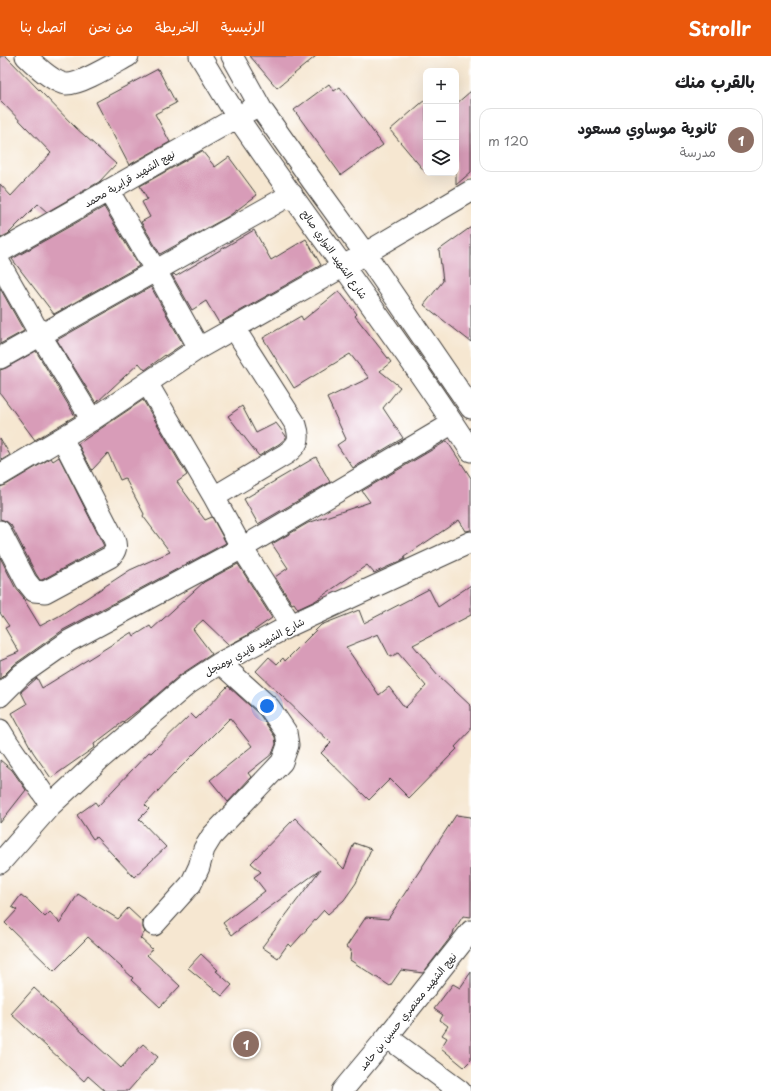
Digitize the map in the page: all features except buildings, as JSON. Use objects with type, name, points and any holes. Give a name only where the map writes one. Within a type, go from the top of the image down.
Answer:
[{"type":"street","points":[[26,56],[55,80],[67,84],[80,81],[128,56]]},
{"type":"street","name":"شارع الشهيد النواري صالح","points":[[200,56],[237,117],[344,266],[471,451]]},
{"type":"street","points":[[232,56],[259,104],[471,408]]},
{"type":"street","name":"نهج الشهيد قرايرية محمد","points":[[0,252],[259,104]]},
{"type":"street","points":[[108,190],[199,348]]},
{"type":"street","points":[[0,475],[92,420],[199,348],[288,296],[344,266],[471,191]]},
{"type":"street","points":[[0,358],[292,194]]},
{"type":"street","points":[[0,264],[41,336],[92,420]]},
{"type":"street","points":[[214,497],[286,454],[295,447],[299,434],[296,425],[234,328]]},
{"type":"street","points":[[147,383],[242,548],[291,625]]},
{"type":"street","points":[[0,696],[22,674],[69,641],[242,548],[453,423]]},
{"type":"street","points":[[0,531],[26,581],[34,591],[39,592],[45,592],[70,579],[110,557],[114,553],[116,544],[114,539],[62,438]]},
{"type":"street","name":"شارع الشهيد قايدي بومنجل","points":[[0,863],[51,805],[98,760],[138,724],[188,684],[220,663],[291,625],[471,542]]},
{"type":"street","points":[[154,925],[191,884],[199,867],[204,849],[212,836],[282,762],[288,745],[286,732],[269,707],[220,663]]},
{"type":"street","points":[[0,730],[51,805]]},
{"type":"street","name":"نهج الشهيد معنصري حسين بن حامد","points":[[342,1091],[471,931]]},
{"type":"street","points":[[387,1037],[460,1091]]},
{"type":"place","name":"ثانوية موساوي مسعود","points":[[246,1044]]}]
